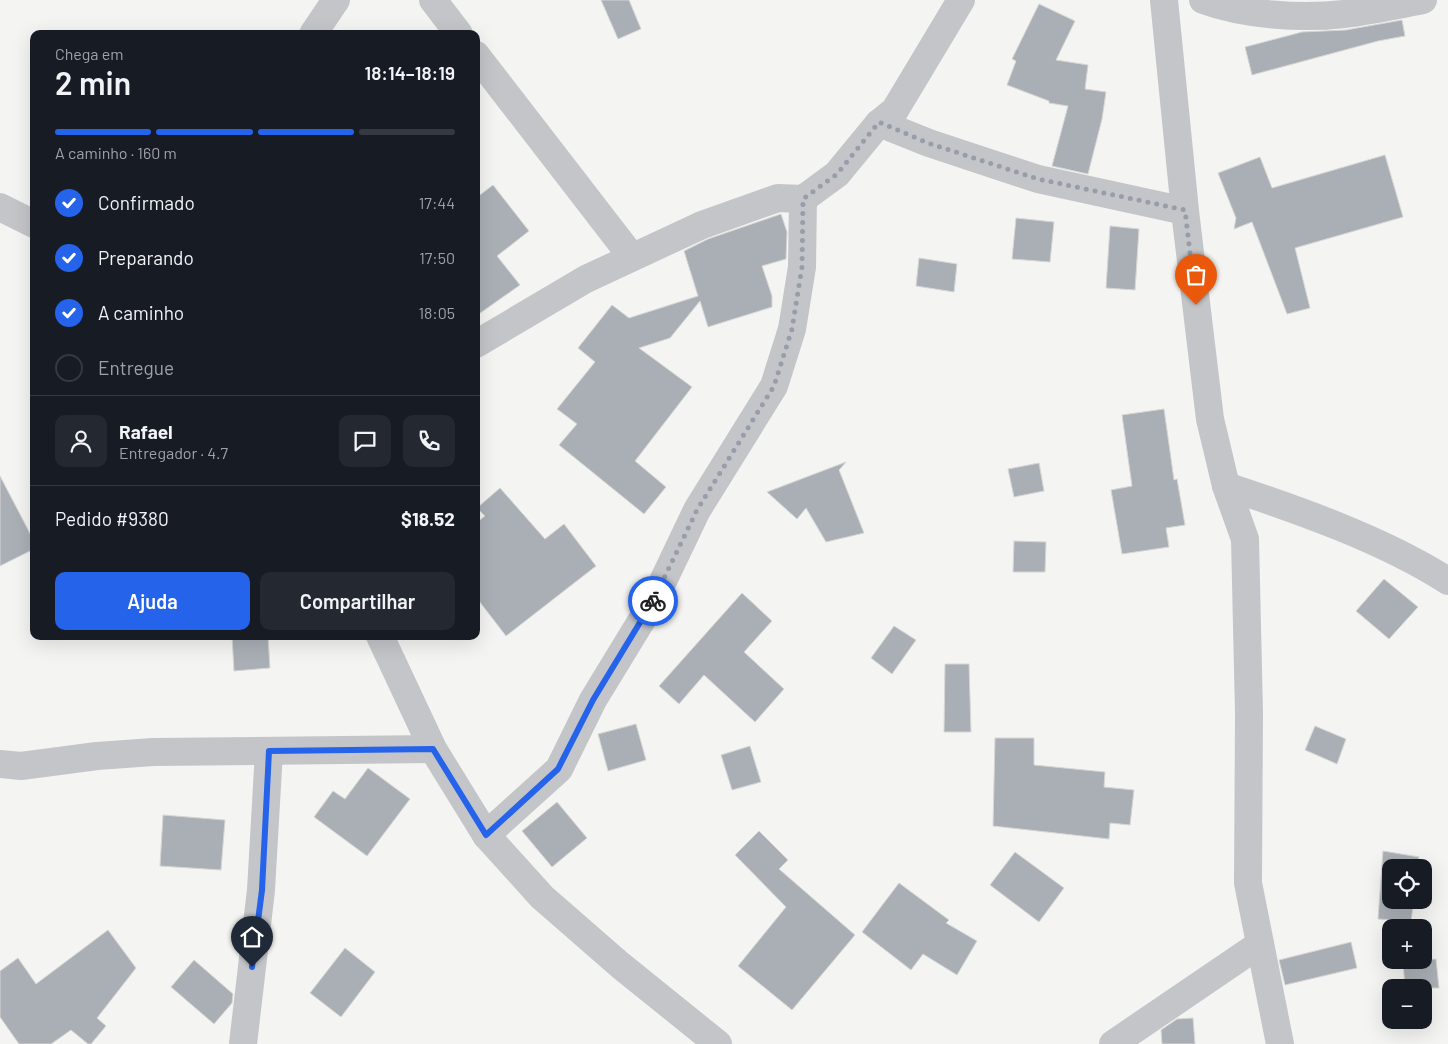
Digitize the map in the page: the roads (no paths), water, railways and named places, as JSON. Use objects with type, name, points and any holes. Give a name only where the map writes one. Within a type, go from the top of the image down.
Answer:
[{"type":"street","points":[[316,30],[336,0]]},
{"type":"street","points":[[433,0],[456,30]]},
{"type":"street","points":[[480,342],[586,279],[702,225],[778,198],[803,199],[837,174],[879,122],[895,110],[961,0]]},
{"type":"street","points":[[1164,0],[1185,210],[1210,419],[1226,486],[1245,539],[1249,713],[1248,883],[1280,1044]]},
{"type":"street","points":[[1203,0],[1225,8],[1290,14],[1342,14],[1423,0]]},
{"type":"street","points":[[480,61],[632,257]]},
{"type":"street","points":[[879,122],[928,143],[1038,179],[1185,210]]},
{"type":"street","points":[[486,835],[558,769],[593,700],[654,600],[697,510],[774,386],[792,329],[802,267],[803,199]]},
{"type":"street","points":[[0,207],[30,222]]},
{"type":"street","points":[[1226,486],[1290,508],[1411,559],[1448,581]]},
{"type":"street","points":[[382,640],[433,749],[486,835],[542,897],[620,965],[718,1044]]},
{"type":"street","points":[[0,764],[21,766],[97,756],[153,752],[433,749]]},
{"type":"street","points":[[243,1044],[262,890],[269,751]]},
{"type":"street","points":[[1113,1044],[1260,944]]}]
